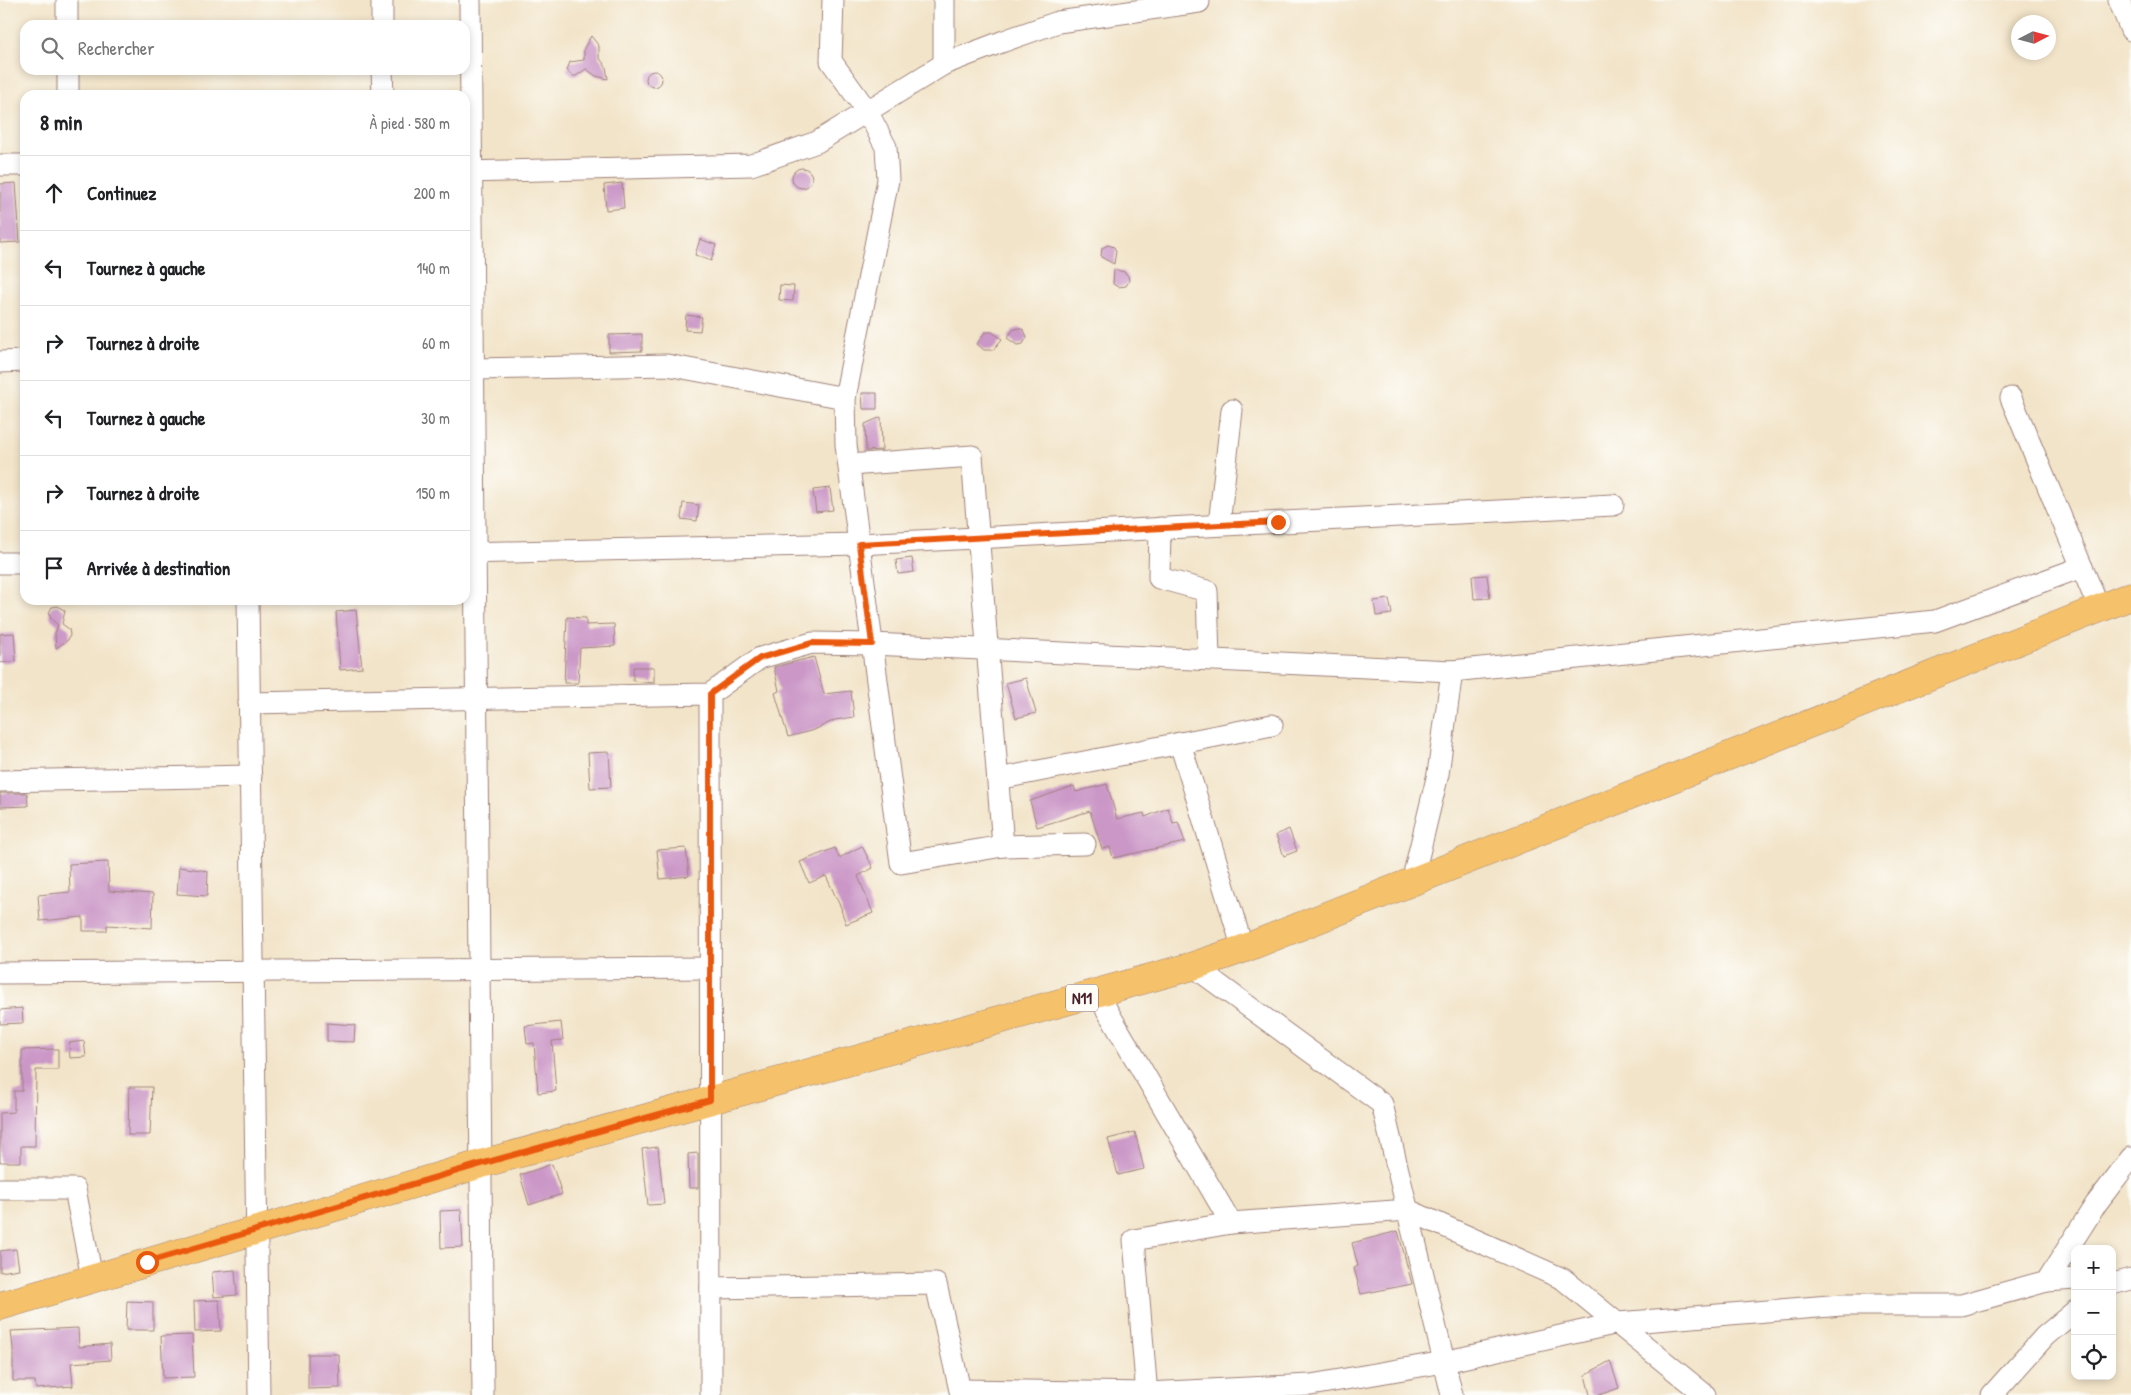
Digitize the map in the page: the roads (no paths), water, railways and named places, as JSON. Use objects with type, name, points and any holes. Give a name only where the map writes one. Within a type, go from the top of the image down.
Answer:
[{"type":"main road","name":"N11","points":[[0,1306],[481,1164],[1193,966],[1243,949],[2131,596]]},
{"type":"street","points":[[67,0],[67,20]]},
{"type":"street","points":[[382,0],[382,20]]},
{"type":"street","points":[[470,0],[470,20]]},
{"type":"street","points":[[833,0],[831,60],[867,111],[886,147],[888,180],[845,398],[849,464],[901,863],[1003,846],[1086,844]]},
{"type":"street","points":[[944,0],[944,64]]},
{"type":"street","points":[[2119,0],[2131,30]]},
{"type":"street","points":[[470,171],[751,165],[817,142],[944,64],[1058,22],[1200,2]]},
{"type":"street","points":[[68,75],[68,90]]},
{"type":"street","points":[[382,75],[383,90]]},
{"type":"street","points":[[469,90],[470,75]]},
{"type":"street","points":[[0,165],[20,165]]},
{"type":"street","points":[[470,211],[474,369],[470,553],[477,699],[483,1395]]},
{"type":"street","points":[[0,362],[20,362]]},
{"type":"street","points":[[474,369],[667,366],[845,398]]},
{"type":"street","points":[[2011,398],[2099,608]]},
{"type":"street","points":[[1219,525],[1232,410]]},
{"type":"street","points":[[849,464],[972,456],[1003,846]]},
{"type":"street","points":[[470,553],[859,544],[1613,505]]},
{"type":"street","points":[[1160,528],[1159,578],[1208,591],[1209,659]]},
{"type":"street","points":[[0,564],[20,563]]},
{"type":"street","points":[[249,703],[710,694],[760,658],[812,643],[987,649],[1452,671],[1935,621],[2082,567]]},
{"type":"street","points":[[248,605],[259,1395]]},
{"type":"street","points":[[1412,882],[1438,774],[1452,671]]},
{"type":"street","points":[[710,694],[711,1395]]},
{"type":"street","points":[[998,779],[1272,725]]},
{"type":"street","points":[[1180,743],[1243,949]]},
{"type":"street","points":[[0,781],[251,776]]},
{"type":"street","points":[[1193,966],[1382,1104],[1452,1395]]},
{"type":"street","points":[[0,973],[710,968]]},
{"type":"street","points":[[1097,994],[1231,1223]]},
{"type":"street","points":[[2047,1281],[2096,1204],[2131,1158]]},
{"type":"street","points":[[0,1189],[75,1190],[92,1278]]},
{"type":"street","points":[[1147,1394],[1134,1240],[1231,1223],[1408,1210],[1563,1279],[1705,1395]]},
{"type":"street","points":[[2116,1275],[2131,1273]]},
{"type":"street","points":[[711,1288],[936,1284],[961,1392],[1147,1394],[1312,1390],[1618,1323],[1842,1305],[1960,1305],[2047,1281],[2071,1278]]},
{"type":"street","points":[[2116,1283],[2131,1279]]},
{"type":"street","points":[[1992,1395],[2045,1336],[2071,1314]]}]
